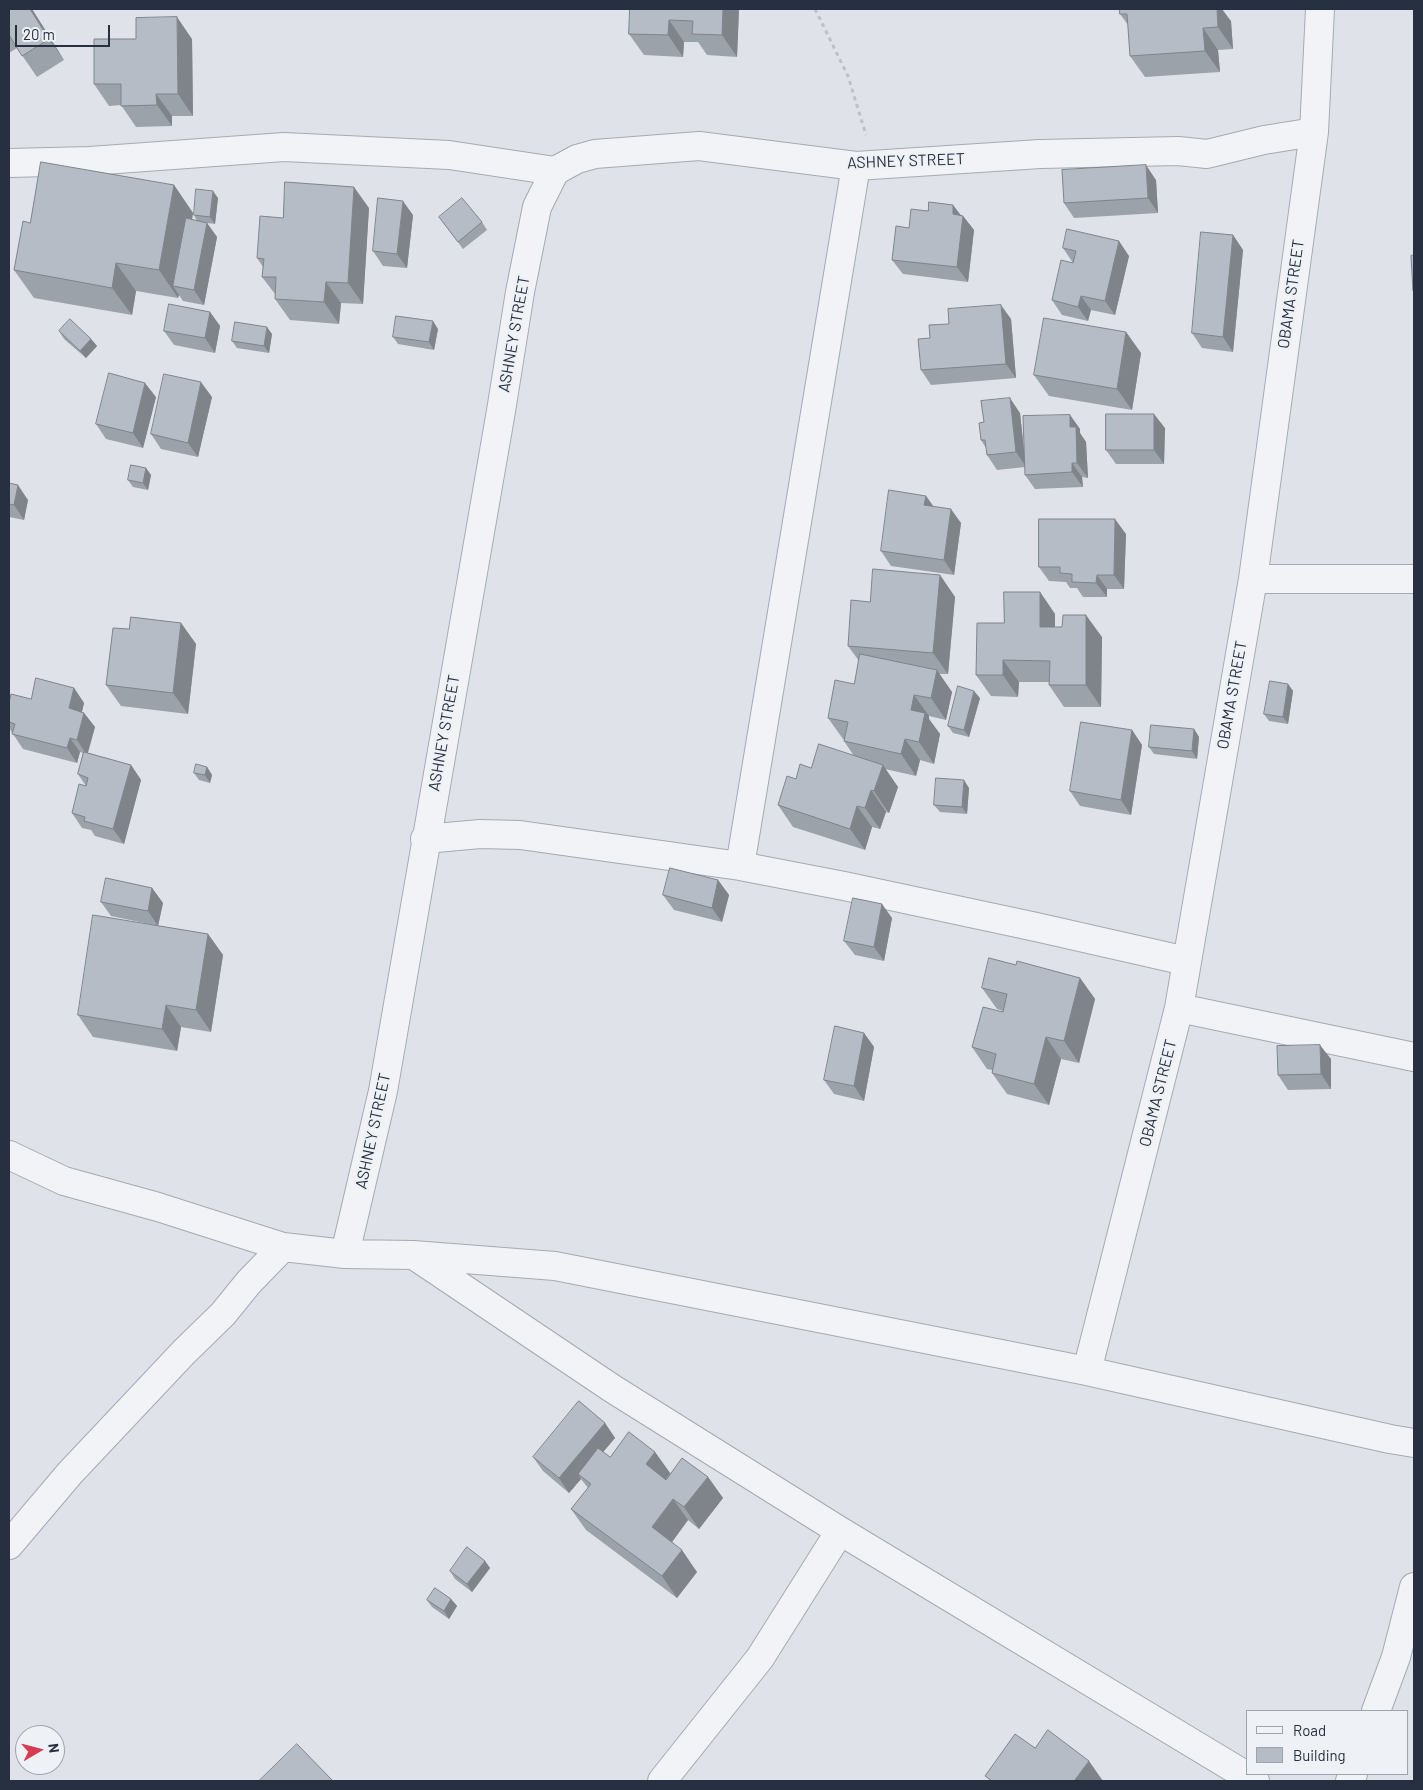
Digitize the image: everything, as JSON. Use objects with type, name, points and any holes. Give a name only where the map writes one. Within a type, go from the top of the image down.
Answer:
[{"type":"street","name":"OBAMA STREET","points":[[1087,1372],[1179,1008],[1252,579],[1314,132],[1320,9]]},
{"type":"street","name":"ASHNEY STREET","points":[[345,1254],[382,1090],[520,292],[537,207],[555,172],[577,159],[595,154],[699,146],[856,166],[1040,154],[1178,151],[1207,154],[1264,140],[1314,132]]},
{"type":"street","points":[[9,163],[90,161],[284,147],[449,155],[555,172]]},
{"type":"street","points":[[740,866],[856,166]]},
{"type":"street","points":[[1252,579],[1414,579]]},
{"type":"street","points":[[425,839],[480,834],[520,835],[740,866],[902,898],[1186,961]]},
{"type":"street","points":[[1179,1008],[1414,1057]]},
{"type":"street","points":[[9,1155],[64,1181],[158,1207],[284,1247],[345,1254],[413,1255],[555,1266],[1087,1372],[1414,1443]]},
{"type":"street","points":[[9,1545],[70,1473],[284,1247]]},
{"type":"street","points":[[413,1255],[613,1389],[840,1531],[1255,1781]]},
{"type":"street","points":[[662,1781],[760,1658],[840,1531]]},
{"type":"street","points":[[1376,1710],[1396,1657],[1414,1587]]},
{"type":"path","points":[[815,9],[848,76],[866,136],[888,164]]},
{"type":"building","points":[[9,9],[30,9],[49,39],[22,56],[9,35]]},
{"type":"building","points":[[630,9],[723,9],[722,35],[692,34],[693,21],[669,20],[668,35],[629,34]]},
{"type":"building","points":[[1120,9],[1217,9],[1218,27],[1203,28],[1205,51],[1130,56],[1127,14],[1120,14]]},
{"type":"building","points":[[177,17],[178,94],[156,94],[157,105],[121,106],[121,84],[94,84],[94,39],[136,39],[136,18]]},
{"type":"building","points":[[41,162],[174,185],[159,270],[116,263],[112,288],[14,270],[23,221],[30,223]]},
{"type":"building","points":[[1146,165],[1148,198],[1064,203],[1062,170]]},
{"type":"building","points":[[285,182],[354,187],[348,283],[326,282],[324,302],[275,299],[276,277],[262,277],[264,259],[257,258],[260,216],[283,218]]},
{"type":"building","points":[[196,189],[213,191],[210,217],[194,215]]},
{"type":"building","points":[[378,198],[403,201],[397,254],[373,251]]},
{"type":"building","points":[[462,198],[482,222],[458,242],[439,217]]},
{"type":"building","points":[[929,202],[953,205],[953,214],[963,216],[957,267],[892,260],[896,226],[909,228],[911,209],[928,211]]},
{"type":"building","points":[[186,218],[207,223],[194,290],[173,286]]},
{"type":"building","points":[[1067,229],[1119,241],[1105,301],[1081,296],[1078,307],[1052,300],[1061,260],[1073,263],[1076,251],[1063,248]]},
{"type":"building","points":[[1201,232],[1233,235],[1223,337],[1192,333]]},
{"type":"building","points":[[1414,255],[1414,291],[1413,291],[1411,256]]},
{"type":"building","points":[[169,304],[210,312],[205,338],[164,331]]},
{"type":"building","points":[[1001,305],[1006,364],[921,370],[918,339],[930,338],[929,325],[949,324],[948,309]]},
{"type":"building","points":[[396,316],[433,321],[429,342],[393,337]]},
{"type":"building","points":[[1044,318],[1126,332],[1117,389],[1034,375]]},
{"type":"building","points":[[70,319],[91,339],[80,351],[59,331]]},
{"type":"building","points":[[235,322],[267,327],[264,346],[232,341]]},
{"type":"building","points":[[109,373],[145,383],[133,433],[96,424]]},
{"type":"building","points":[[164,374],[201,382],[188,443],[151,434]]},
{"type":"building","points":[[1010,398],[1016,452],[987,455],[985,440],[981,440],[979,423],[984,422],[981,401]]},
{"type":"building","points":[[1106,414],[1154,414],[1154,450],[1106,450]]},
{"type":"building","points":[[1070,415],[1070,427],[1076,427],[1077,463],[1072,463],[1072,472],[1025,475],[1023,416]]},
{"type":"building","points":[[131,465],[146,468],[143,483],[128,480]]},
{"type":"building","points":[[9,483],[18,485],[14,505],[9,504]]},
{"type":"building","points":[[889,490],[926,496],[924,505],[951,509],[944,560],[881,551]]},
{"type":"building","points":[[1039,519],[1115,519],[1114,575],[1097,575],[1096,583],[1072,582],[1072,574],[1060,573],[1060,567],[1039,567]]},
{"type":"building","points":[[873,569],[940,575],[933,653],[848,646],[851,600],[870,602]]},
{"type":"building","points":[[1004,592],[1040,592],[1040,627],[1062,627],[1063,615],[1086,615],[1086,685],[1049,685],[1050,661],[1003,660],[1003,675],[976,675],[977,623],[1004,623]]},
{"type":"building","points":[[131,617],[181,623],[173,693],[106,685],[113,628],[129,629]]},
{"type":"building","points":[[860,654],[937,670],[931,698],[914,695],[911,710],[925,713],[919,742],[905,739],[901,754],[844,741],[848,722],[828,718],[835,680],[854,684]]},
{"type":"building","points":[[36,678],[74,688],[69,708],[84,713],[77,740],[70,738],[67,748],[12,734],[15,724],[9,722],[11,694],[31,699]]},
{"type":"building","points":[[1270,681],[1288,684],[1283,717],[1264,714]]},
{"type":"building","points":[[958,686],[974,691],[964,730],[948,726]]},
{"type":"building","points":[[1081,722],[1132,730],[1121,800],[1070,791]]},
{"type":"building","points":[[1151,725],[1194,729],[1192,751],[1149,747]]},
{"type":"building","points":[[819,744],[883,765],[874,791],[871,790],[865,808],[857,806],[850,829],[778,805],[787,776],[796,779],[800,764],[811,768]]},
{"type":"building","points":[[84,752],[131,765],[113,829],[84,821],[85,817],[72,813],[79,784],[86,786],[88,778],[78,774]]},
{"type":"building","points":[[196,764],[207,767],[205,775],[194,773]]},
{"type":"building","points":[[936,778],[964,780],[962,807],[934,805]]},
{"type":"building","points":[[670,868],[718,880],[712,908],[663,895]]},
{"type":"building","points":[[106,878],[152,888],[148,911],[101,902]]},
{"type":"building","points":[[853,898],[882,904],[874,947],[844,941]]},
{"type":"building","points":[[93,915],[208,934],[196,1010],[166,1005],[162,1029],[78,1015]]},
{"type":"building","points":[[989,958],[1016,965],[1017,961],[1080,978],[1064,1041],[1046,1037],[1034,1084],[992,1073],[996,1054],[972,1047],[983,1007],[1003,1012],[1007,994],[982,988]]},
{"type":"building","points":[[835,1026],[864,1033],[854,1086],[824,1080]]},
{"type":"building","points":[[1320,1045],[1321,1074],[1278,1075],[1277,1046]]},
{"type":"building","points":[[579,1401],[605,1423],[559,1478],[533,1457]]},
{"type":"building","points":[[629,1432],[655,1452],[646,1464],[666,1480],[682,1458],[708,1477],[684,1507],[673,1499],[652,1527],[682,1550],[662,1576],[571,1509],[591,1484],[578,1474],[598,1448],[610,1457]]},
{"type":"building","points":[[467,1547],[485,1561],[467,1584],[450,1571]]},
{"type":"building","points":[[435,1588],[451,1599],[444,1611],[427,1600]]},
{"type":"building","points":[[1048,1730],[1089,1761],[1074,1781],[992,1781],[985,1776],[1015,1734],[1035,1748]]},
{"type":"building","points":[[297,1744],[333,1781],[259,1781]]}]
